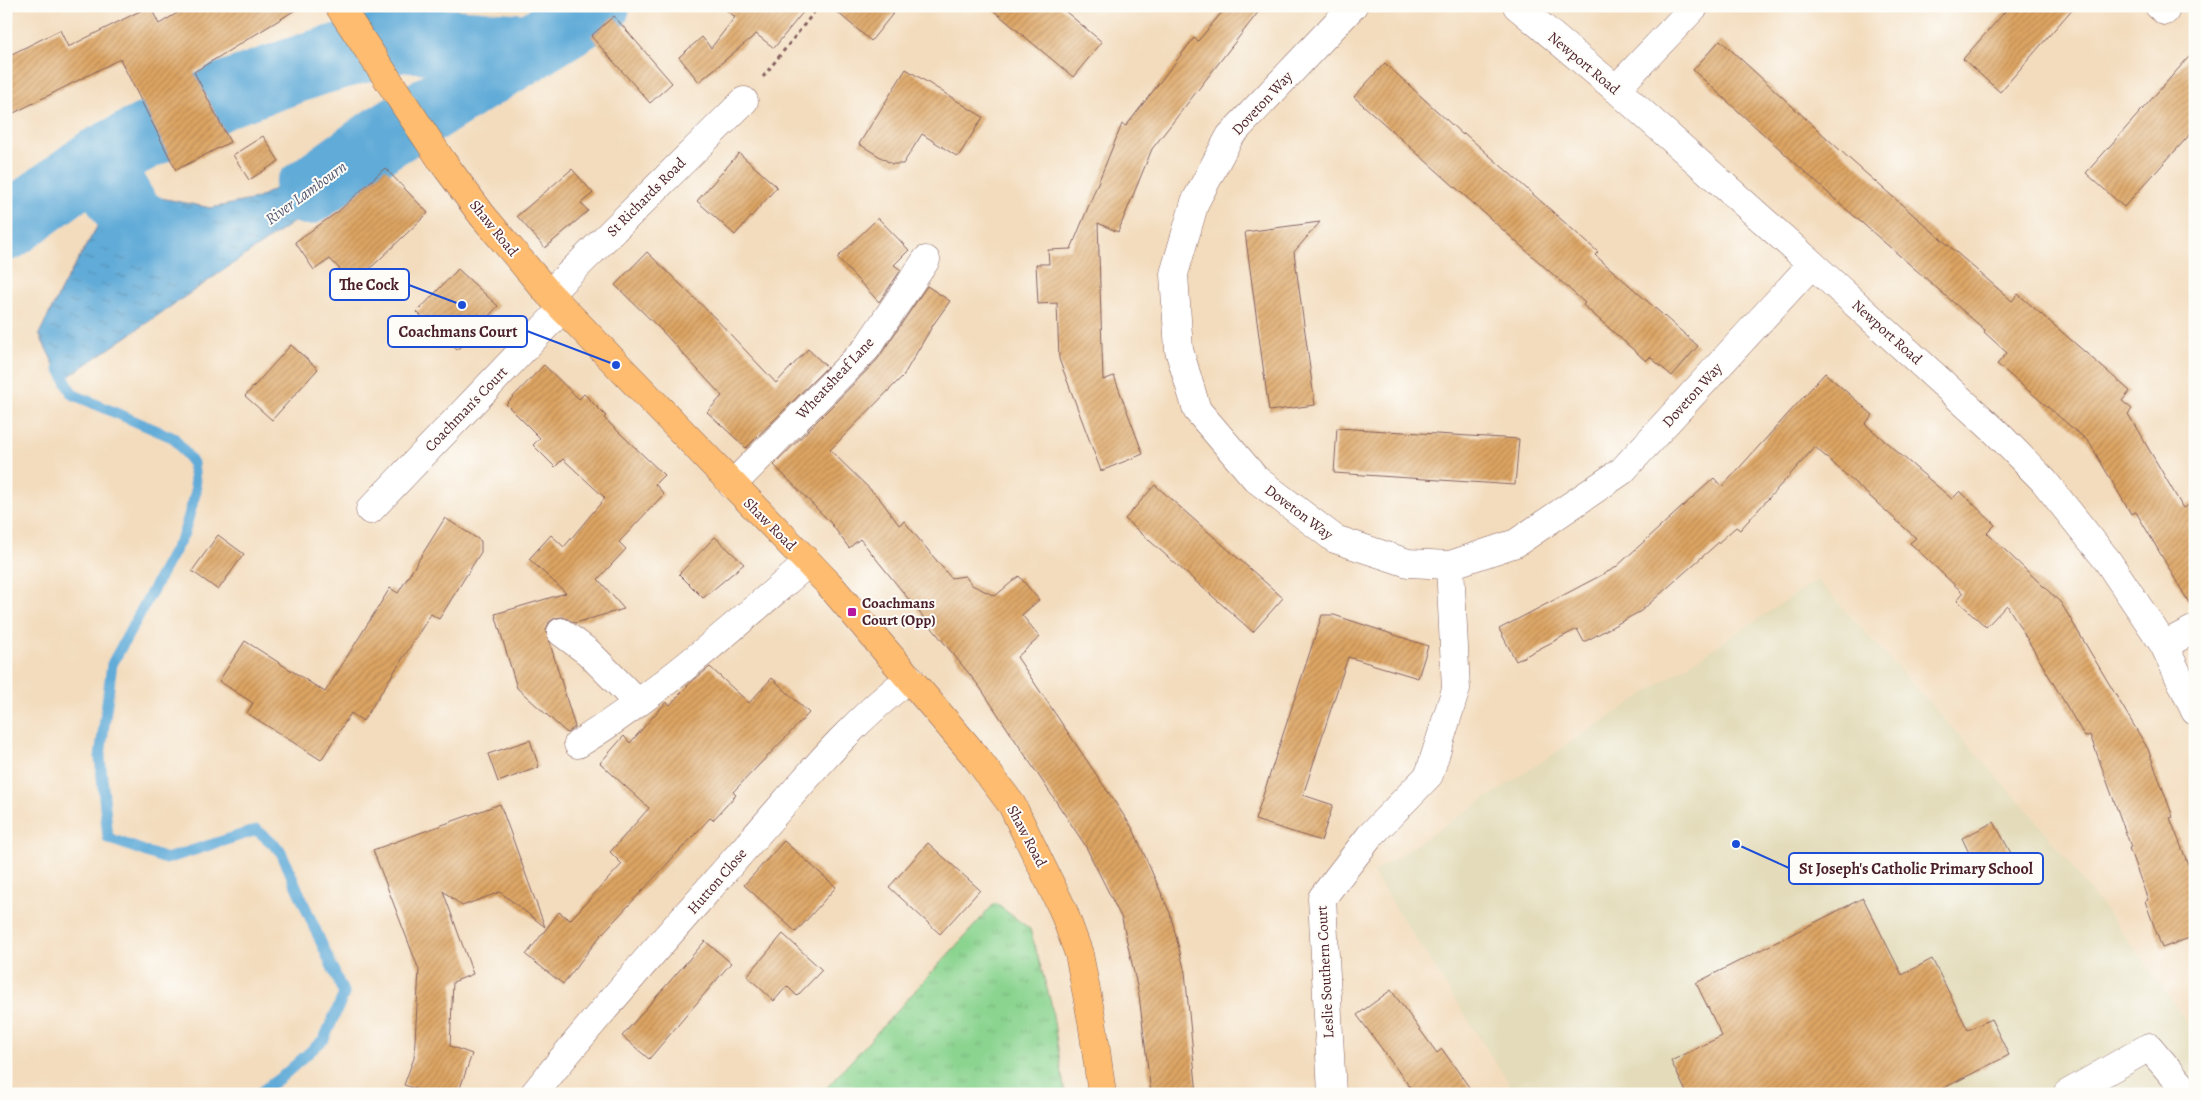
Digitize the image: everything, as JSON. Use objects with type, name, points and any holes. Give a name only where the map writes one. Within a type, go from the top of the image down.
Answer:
[{"type":"main road","name":"Shaw Road","points":[[341,11],[442,161],[482,214],[555,302],[808,563],[910,678],[1012,805],[1063,910],[1079,954],[1092,1021],[1102,1094]]},
{"type":"street","name":"Doveton Way","points":[[1353,6],[1230,136],[1195,202],[1174,274],[1179,350],[1197,410],[1256,479],[1336,539],[1408,563],[1450,565],[1516,543],[1622,471],[1812,264]]},
{"type":"street","name":"Newport Road","points":[[1517,6],[1616,89],[1812,264],[1996,432],[2044,481],[2107,560],[2164,645],[2195,711]]},
{"type":"street","points":[[1616,89],[1695,6]]},
{"type":"street","name":"St Richards Road","points":[[555,302],[744,101]]},
{"type":"street","name":"Wheatsheaf Lane","points":[[732,485],[866,349],[926,260]]},
{"type":"street","name":"Coachman's Court","points":[[370,510],[555,302]]},
{"type":"street","points":[[578,744],[611,723],[669,681],[808,563]]},
{"type":"street","name":"Leslie Southern Court","points":[[1332,1094],[1322,898],[1370,836],[1428,775],[1456,689],[1450,565]]},
{"type":"street","points":[[2164,645],[2195,629]]},
{"type":"street","points":[[561,632],[595,658],[638,703]]},
{"type":"street","name":"Hutton Close","points":[[534,1094],[581,1035],[831,750],[875,705],[910,678]]},
{"type":"street","points":[[2067,1094],[2149,1047],[2189,1094]]},
{"type":"path","points":[[744,101],[819,6]]},
{"type":"shaded area","points":[[1817,580],[2032,815],[2145,962],[2195,1034],[2195,1085],[2176,1094],[1516,1094],[1373,873]]},
{"type":"green space","points":[[995,903],[1030,929],[1051,1003],[1065,1094],[821,1094]]},
{"type":"water","points":[[378,133],[390,156],[62,381],[39,334],[64,284],[116,194],[131,192],[211,208],[256,199]]},
{"type":"building","points":[[150,6],[159,24],[189,6],[302,6],[194,72],[230,142],[176,170],[120,59],[6,117],[6,57],[60,30],[68,47]]},
{"type":"building","points":[[721,6],[808,6],[774,48],[756,34],[699,82],[679,57],[702,37],[711,48],[735,17]]},
{"type":"building","points":[[830,6],[899,6],[871,41]]},
{"type":"building","points":[[988,6],[1059,6],[1102,42],[1073,77]]},
{"type":"building","points":[[1227,6],[1263,6],[1152,149],[1118,232],[1098,223],[1103,380],[1114,376],[1143,454],[1101,471],[1059,359],[1057,303],[1038,304],[1036,264],[1049,264],[1048,250],[1071,249],[1122,124],[1126,126],[1194,38],[1198,41]]},
{"type":"building","points":[[2010,6],[2075,6],[2000,92],[1963,59]]},
{"type":"building","points":[[614,16],[672,83],[650,103],[591,36]]},
{"type":"building","points":[[1720,40],[1853,162],[2012,301],[2018,294],[2130,391],[2122,401],[2132,409],[2128,414],[2183,508],[2195,502],[2195,613],[2136,512],[2131,514],[2089,442],[1997,364],[2007,353],[1984,332],[1985,330],[1838,202],[1693,70]]},
{"type":"building","points":[[2195,50],[2195,129],[2124,207],[2086,173]]},
{"type":"building","points":[[1385,63],[1463,135],[1464,133],[1598,252],[1595,255],[1698,346],[1672,376],[1650,357],[1646,361],[1583,305],[1585,303],[1354,97]]},
{"type":"building","points":[[906,69],[983,117],[958,157],[922,134],[903,164],[892,164],[859,144]]},
{"type":"building","points":[[263,136],[279,161],[249,180],[233,155]]},
{"type":"building","points":[[739,153],[777,187],[735,235],[697,201]]},
{"type":"building","points":[[385,168],[428,213],[354,284],[330,259],[314,270],[295,242],[339,211]]},
{"type":"building","points":[[572,169],[593,193],[581,203],[588,211],[545,248],[517,216]]},
{"type":"building","points":[[878,218],[909,250],[894,265],[901,270],[879,302],[837,258]]},
{"type":"building","points":[[1320,222],[1294,252],[1315,405],[1269,411],[1245,232]]},
{"type":"building","points":[[647,252],[716,319],[776,383],[808,349],[827,367],[746,448],[707,412],[722,396],[661,330],[615,285]]},
{"type":"building","points":[[458,269],[498,306],[457,350],[417,312]]},
{"type":"building","points":[[927,286],[950,301],[933,325],[903,376],[830,450],[880,499],[899,525],[904,521],[951,578],[965,576],[972,585],[995,596],[1019,576],[1039,600],[1022,615],[1040,637],[1017,657],[1133,829],[1170,913],[1185,972],[1197,1094],[1151,1094],[1139,995],[1122,919],[1085,845],[979,686],[860,539],[849,548],[830,522],[774,465],[877,360]]},
{"type":"building","points":[[291,345],[318,369],[272,420],[245,396]]},
{"type":"building","points":[[544,365],[579,399],[584,394],[606,416],[604,418],[664,475],[655,484],[664,494],[619,542],[626,549],[598,579],[624,609],[575,623],[563,617],[555,618],[549,622],[546,630],[575,727],[567,733],[517,688],[495,614],[566,593],[529,559],[551,535],[564,547],[605,498],[563,459],[555,467],[533,445],[540,438],[506,404]]},
{"type":"building","points":[[1825,373],[1873,415],[1865,424],[1952,499],[1960,491],[1995,525],[1987,533],[2061,603],[2148,749],[2173,817],[2170,818],[2195,882],[2195,936],[2162,948],[2145,901],[2148,900],[2129,848],[2131,847],[2090,735],[2085,737],[2007,605],[1986,627],[1957,600],[1963,593],[1910,543],[1916,538],[1815,447],[1740,530],[1736,527],[1641,611],[1584,642],[1577,629],[1516,661],[1499,629],[1615,568],[1714,478],[1722,487]]},
{"type":"building","points":[[1337,428],[1519,439],[1515,485],[1334,473]]},
{"type":"building","points":[[1155,485],[1283,598],[1253,632],[1125,519]]},
{"type":"building","points":[[445,518],[481,541],[481,552],[439,619],[431,614],[363,721],[351,713],[321,760],[247,713],[253,703],[219,681],[245,641],[325,692],[390,588],[398,593]]},
{"type":"building","points":[[218,535],[244,554],[218,590],[192,571]]},
{"type":"building","points":[[715,537],[744,564],[703,598],[679,574]]},
{"type":"building","points":[[1322,615],[1334,615],[1428,646],[1418,678],[1348,657],[1303,795],[1333,805],[1321,841],[1255,820]]},
{"type":"building","points":[[710,667],[749,703],[772,678],[809,713],[733,792],[736,795],[713,820],[710,818],[601,935],[563,984],[526,955],[559,912],[570,920],[622,864],[610,852],[649,808],[600,763],[624,736],[630,743],[666,702],[670,705],[689,684]]},
{"type":"building","points":[[530,740],[539,767],[498,782],[488,754]]},
{"type":"building","points":[[500,804],[545,927],[500,892],[462,906],[443,891],[473,974],[453,982],[450,1046],[472,1054],[458,1094],[430,1094],[404,1085],[414,1058],[419,970],[373,850]]},
{"type":"building","points":[[1994,822],[2012,855],[1978,872],[1962,838]]},
{"type":"building","points":[[784,841],[836,887],[796,932],[744,885]]},
{"type":"building","points":[[928,843],[980,890],[940,934],[889,887]]},
{"type":"building","points":[[1863,898],[1902,975],[1932,959],[1968,1030],[1991,1019],[2009,1055],[1932,1094],[1687,1094],[1671,1061],[1722,1036],[1696,983]]},
{"type":"building","points":[[783,934],[822,970],[797,996],[787,986],[774,1001],[747,976]]},
{"type":"building","points":[[705,941],[731,963],[649,1059],[622,1036]]},
{"type":"building","points":[[1391,990],[1437,1053],[1442,1049],[1474,1094],[1415,1094],[1357,1015]]},
{"type":"waterway","name":"River Lambourn","points":[[307,192],[381,139],[597,6]]},
{"type":"waterway","name":"River Lambourn","points":[[209,103],[227,94],[316,63],[401,39],[531,47]]},
{"type":"waterway","name":"River Lambourn","points":[[97,161],[156,131]]},
{"type":"waterway","name":"River Lambourn","points":[[6,228],[97,161],[131,218],[169,240],[188,244]]},
{"type":"waterway","points":[[59,367],[72,394],[174,438],[193,463],[196,491],[184,533],[112,664],[100,757],[108,838],[166,859],[257,830],[280,850],[344,994],[324,1039],[284,1075],[258,1094]]},
{"type":"place","name":"The Cock","points":[[462,305]]},
{"type":"place","name":"Coachmans Court","points":[[616,365]]},
{"type":"place","name":"Coachmans Court (Opp)","points":[[852,612]]},
{"type":"place","name":"St Joseph's Catholic Primary School","points":[[1736,844]]}]
